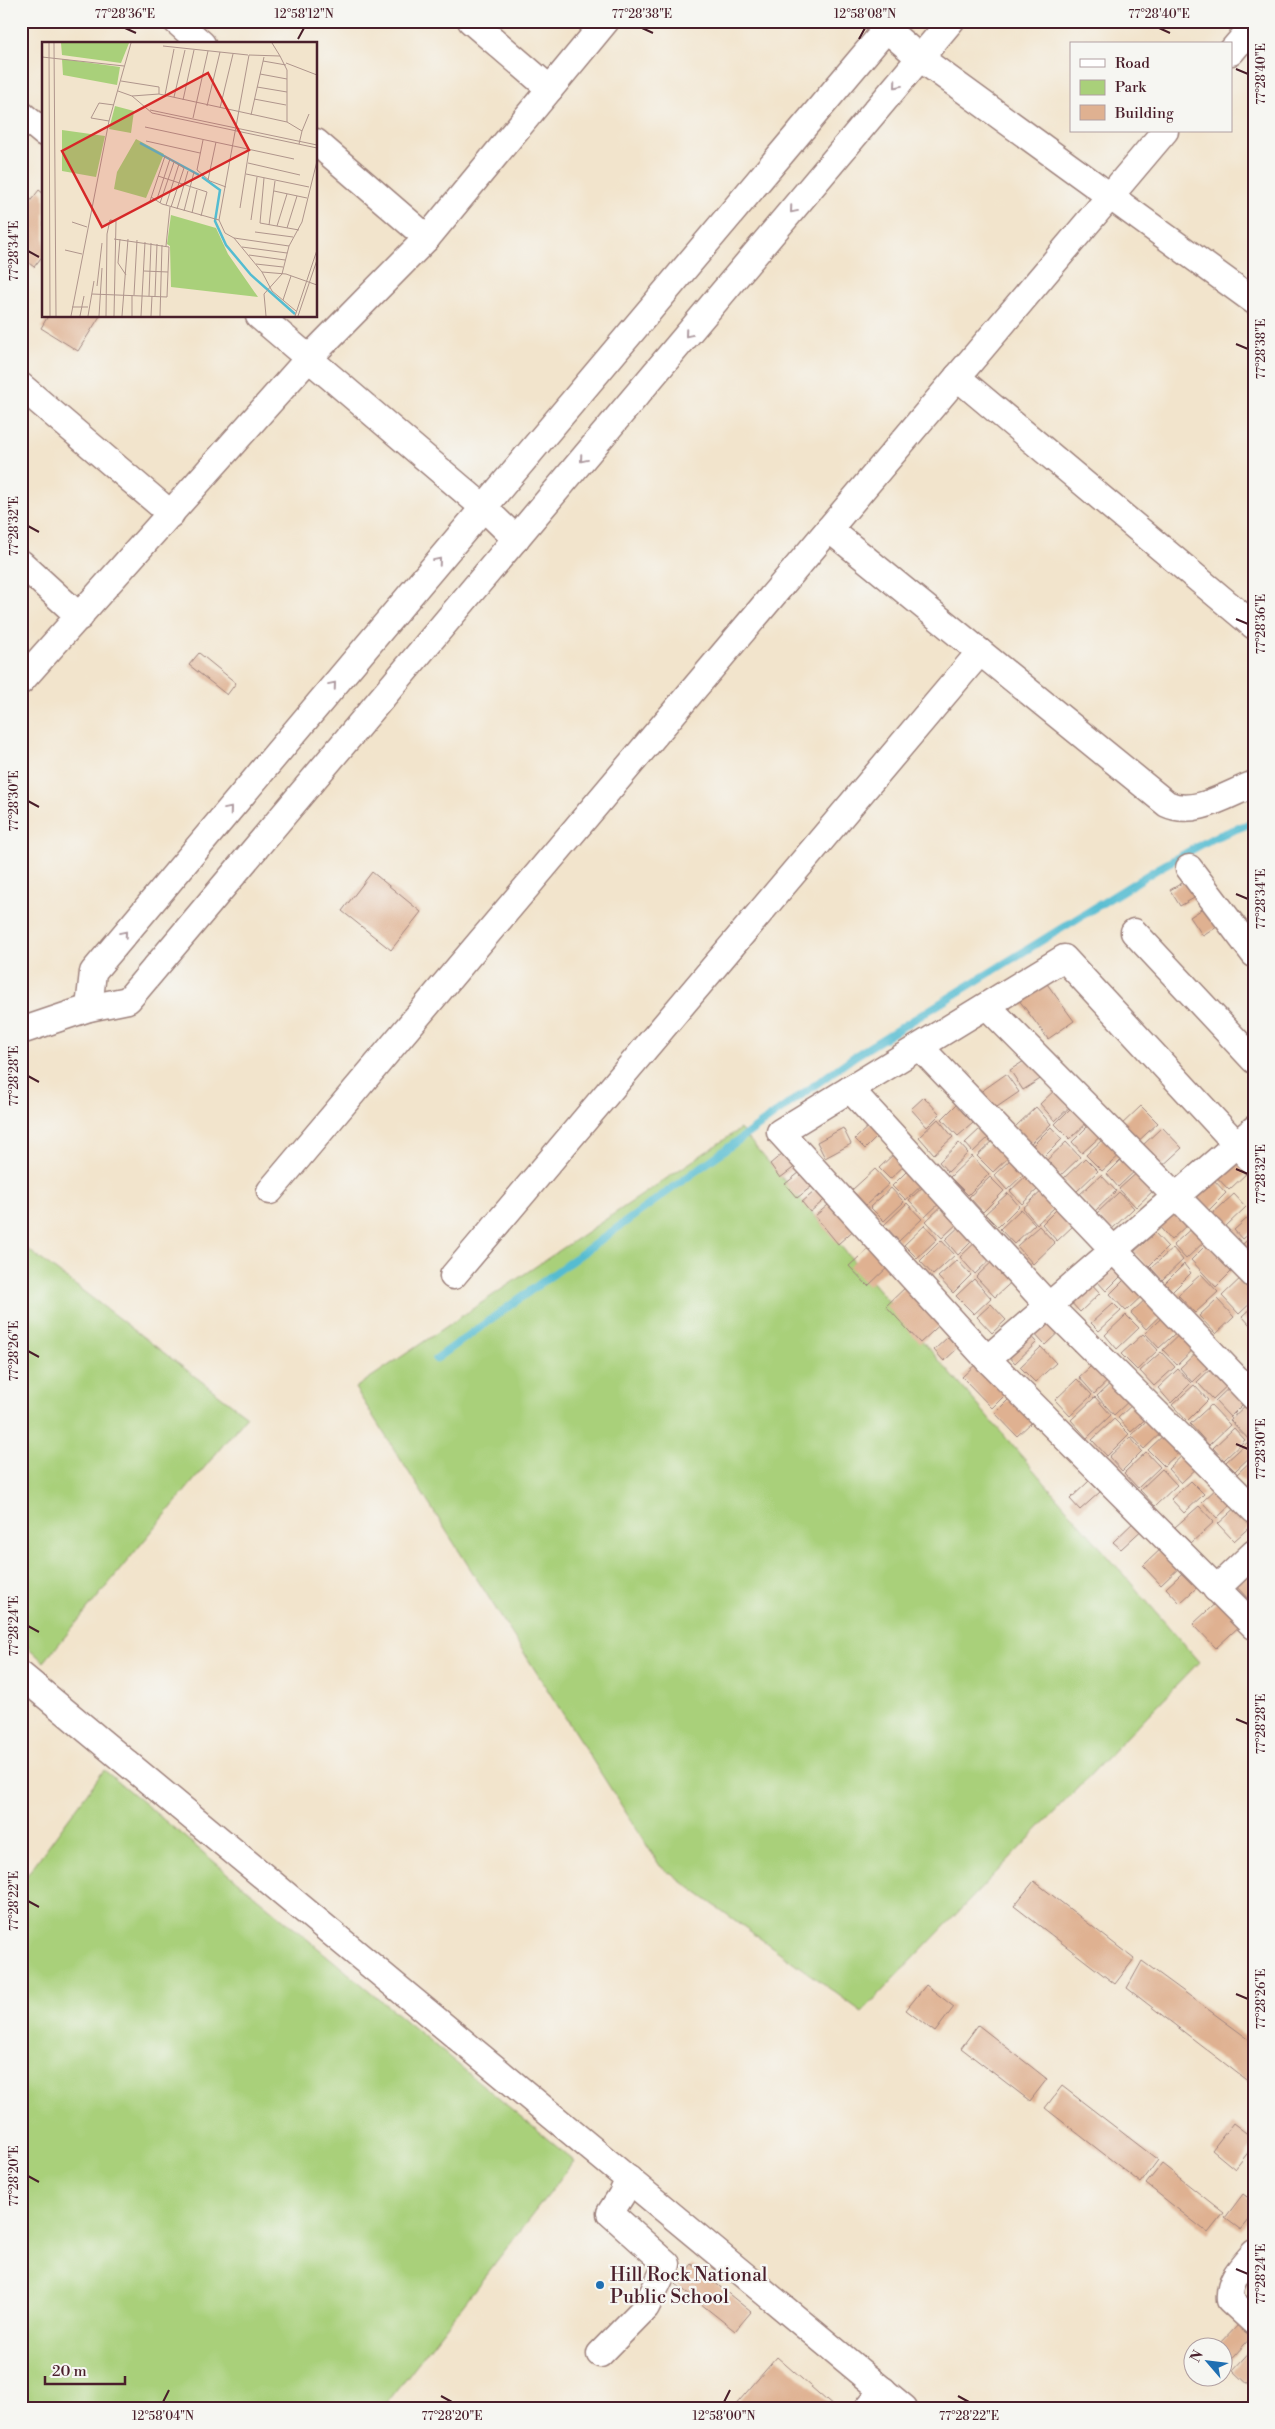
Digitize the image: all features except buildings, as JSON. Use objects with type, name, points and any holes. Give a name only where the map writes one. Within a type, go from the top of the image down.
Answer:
[{"type":"street","points":[[176,21],[200,42]]},
{"type":"street","points":[[471,21],[550,89]]},
{"type":"street","points":[[21,681],[309,358],[427,238],[606,21]]},
{"type":"street","points":[[21,1031],[89,1008],[128,1000],[951,21]]},
{"type":"street","points":[[89,1008],[93,972],[886,24],[920,58],[1254,301]]},
{"type":"street","points":[[1232,51],[1254,25]]},
{"type":"street","points":[[21,114],[42,131]]},
{"type":"street","points":[[270,1191],[1164,132]]},
{"type":"street","points":[[318,144],[427,238]]},
{"type":"street","points":[[261,318],[483,507],[516,539]]},
{"type":"street","points":[[957,377],[1254,626]]},
{"type":"street","points":[[21,386],[171,514]]},
{"type":"street","points":[[828,529],[1156,796],[1178,809],[1191,808],[1254,784]]},
{"type":"street","points":[[21,563],[80,616]]},
{"type":"street","points":[[453,1276],[980,652]]},
{"type":"street","points":[[1189,868],[1254,954]]},
{"type":"street","points":[[1134,932],[1254,1060]]},
{"type":"street","points":[[987,1359],[1177,1196],[1248,1146],[1064,958],[780,1132],[987,1359],[1254,1626]]},
{"type":"street","points":[[986,1006],[1254,1275]]},
{"type":"street","points":[[920,1047],[1254,1397]]},
{"type":"street","points":[[850,1089],[1048,1305],[1254,1510]]},
{"type":"street","points":[[1216,1589],[1254,1553]]},
{"type":"street","points":[[21,1675],[629,2179],[876,2399],[904,2408]]},
{"type":"street","points":[[600,2354],[646,2307],[667,2264],[610,2213],[629,2179]]},
{"type":"street","points":[[1254,2253],[1235,2275],[1229,2289],[1230,2300],[1254,2322]]},
{"type":"green space","points":[[740,1129],[1199,1662],[862,2012],[660,1866],[355,1388]]},
{"type":"green space","points":[[21,1244],[247,1416],[44,1662],[21,1641]]},
{"type":"green space","points":[[104,1770],[574,2161],[383,2408],[21,2408],[21,1883]]},
{"type":"waterway","points":[[436,1359],[855,1056],[1159,868],[1213,838],[1254,822]]},
{"type":"place","name":"Hill Rock National Public School","points":[[600,2285]]}]
